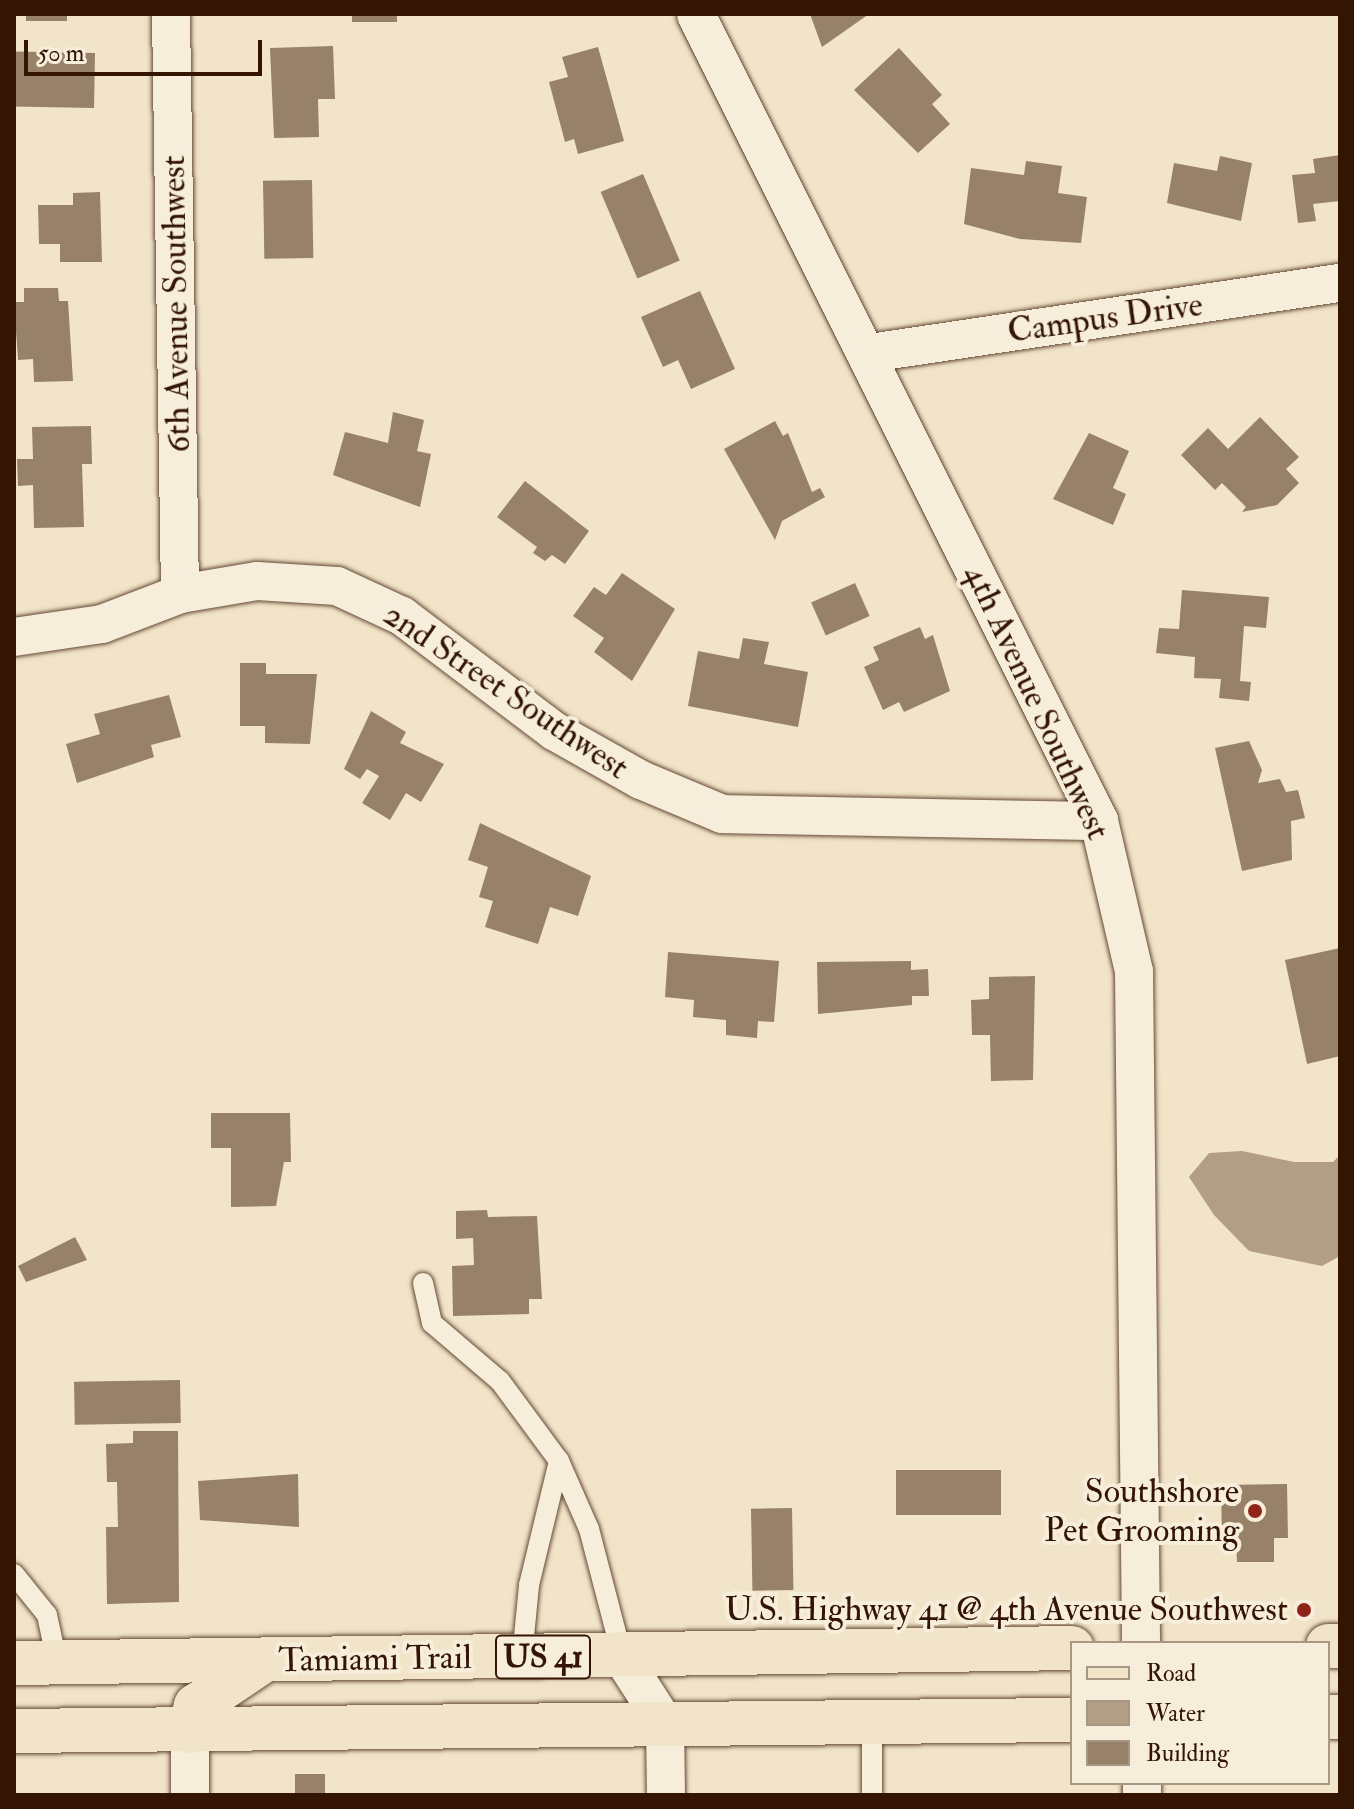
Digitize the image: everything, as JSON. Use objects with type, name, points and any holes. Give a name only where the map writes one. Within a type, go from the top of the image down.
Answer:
[{"type":"main road","name":"Tamiami Trail","points":[[14,1663],[622,1657],[1070,1648]]},
{"type":"main road","points":[[190,1731],[196,1706],[265,1660]]},
{"type":"main road","name":"Tamiami Trail","points":[[14,1731],[1070,1720]]},
{"type":"street","name":"6th Avenue Southwest","points":[[171,14],[180,594]]},
{"type":"street","name":"4th Avenue Southwest","points":[[696,14],[870,353],[1099,821],[1134,971],[1141,1641]]},
{"type":"street","name":"Campus Drive","points":[[870,353],[1340,283]]},
{"type":"street","name":"2nd Street Southwest","points":[[14,637],[102,624],[180,594],[257,581],[337,586],[402,616],[554,731],[641,780],[722,814],[1099,821]]},
{"type":"street","points":[[622,1657],[665,1724],[666,1795]]},
{"type":"street","points":[[190,1731],[190,1795]]},
{"type":"lane","points":[[423,1283],[432,1323],[500,1381],[559,1461],[589,1529],[622,1657]]},
{"type":"lane","points":[[522,1657],[529,1585],[559,1461]]},
{"type":"lane","points":[[14,1574],[47,1615],[57,1662]]},
{"type":"lane","points":[[872,1722],[872,1795]]},
{"type":"water","points":[[1242,1151],[1294,1162],[1333,1162],[1340,1155],[1340,1256],[1322,1266],[1249,1251],[1214,1215],[1189,1177],[1209,1153]]},
{"type":"building","points":[[26,14],[67,14],[67,21],[26,21]]},
{"type":"building","points":[[352,14],[397,14],[397,22],[352,22]]},
{"type":"building","points":[[810,14],[869,14],[822,47]]},
{"type":"building","points":[[333,46],[335,99],[318,99],[319,137],[274,138],[270,48]]},
{"type":"building","points":[[598,47],[624,141],[578,154],[574,139],[565,142],[549,82],[568,77],[562,57]]},
{"type":"building","points":[[899,48],[942,95],[932,104],[950,124],[918,153],[854,90]]},
{"type":"building","points":[[14,52],[95,53],[94,108],[14,107]]},
{"type":"building","points":[[1340,155],[1340,201],[1313,204],[1316,221],[1298,223],[1292,175],[1315,173],[1313,159]]},
{"type":"building","points":[[1220,156],[1252,163],[1241,221],[1167,203],[1174,163],[1217,171]]},
{"type":"building","points":[[1026,161],[1062,166],[1058,193],[1087,197],[1081,243],[1020,239],[964,224],[971,168],[1024,175]]},
{"type":"building","points":[[643,174],[680,261],[637,279],[601,192]]},
{"type":"building","points":[[312,180],[313,258],[264,259],[263,181]]},
{"type":"building","points":[[100,192],[102,262],[60,262],[60,244],[39,244],[38,205],[73,205],[73,193]]},
{"type":"building","points":[[24,288],[58,288],[59,301],[68,301],[73,381],[34,382],[33,359],[18,360],[14,302],[24,302]]},
{"type":"building","points":[[700,291],[735,369],[691,389],[678,360],[663,367],[641,317]]},
{"type":"building","points":[[393,412],[424,420],[417,451],[431,454],[420,507],[333,475],[345,432],[388,443]]},
{"type":"building","points":[[1260,417],[1299,457],[1286,469],[1299,483],[1277,505],[1242,512],[1246,507],[1222,483],[1215,490],[1181,455],[1208,428],[1228,449]]},
{"type":"building","points":[[775,421],[783,436],[788,433],[812,492],[820,488],[825,497],[782,521],[775,540],[724,449]]},
{"type":"building","points":[[91,426],[92,464],[82,464],[84,527],[34,528],[33,485],[18,486],[17,459],[33,459],[32,427]]},
{"type":"building","points":[[1089,433],[1129,451],[1113,488],[1126,494],[1113,525],[1053,499]]},
{"type":"building","points":[[525,481],[589,531],[565,564],[552,555],[545,561],[533,553],[537,547],[497,517]]},
{"type":"building","points":[[622,573],[675,609],[632,681],[594,652],[604,638],[573,616],[594,587],[606,595]]},
{"type":"building","points":[[855,583],[870,616],[826,635],[811,603]]},
{"type":"building","points":[[1182,590],[1269,597],[1266,628],[1244,626],[1240,681],[1251,682],[1249,701],[1219,698],[1221,679],[1194,678],[1195,657],[1156,653],[1159,628],[1179,629]]},
{"type":"building","points":[[920,627],[925,639],[933,635],[950,691],[904,712],[899,702],[883,710],[864,667],[879,660],[873,647]]},
{"type":"building","points":[[743,638],[769,642],[764,664],[808,672],[798,727],[688,706],[698,651],[739,659]]},
{"type":"building","points":[[240,663],[266,663],[266,674],[317,674],[310,744],[265,743],[265,726],[240,726]]},
{"type":"building","points":[[169,695],[181,737],[151,745],[154,757],[77,783],[66,744],[100,734],[94,714]]},
{"type":"building","points":[[371,711],[406,732],[400,743],[444,764],[421,802],[406,793],[390,820],[362,803],[379,776],[367,769],[360,779],[344,769]]},
{"type":"building","points":[[1249,741],[1262,770],[1258,783],[1280,779],[1286,792],[1298,790],[1305,818],[1291,821],[1292,860],[1242,871],[1215,748]]},
{"type":"building","points":[[480,823],[591,876],[578,916],[550,907],[538,944],[485,927],[493,901],[479,897],[488,867],[468,860]]},
{"type":"building","points":[[1340,948],[1340,1056],[1307,1064],[1285,960]]},
{"type":"building","points":[[668,952],[779,961],[774,1022],[758,1021],[757,1038],[726,1035],[726,1020],[693,1017],[694,1000],[665,997]]},
{"type":"building","points":[[911,961],[911,970],[928,969],[929,996],[912,996],[912,1005],[818,1014],[817,962]]},
{"type":"building","points":[[1035,976],[1033,1080],[991,1081],[990,1035],[972,1035],[971,1000],[989,999],[989,977]]},
{"type":"building","points":[[211,1113],[290,1113],[291,1162],[284,1162],[276,1206],[231,1207],[231,1148],[211,1148]]},
{"type":"building","points":[[487,1210],[488,1217],[537,1216],[542,1299],[529,1299],[529,1314],[453,1316],[452,1266],[474,1265],[473,1238],[456,1239],[456,1211]]},
{"type":"building","points":[[75,1237],[87,1260],[26,1282],[18,1266]]},
{"type":"building","points":[[180,1380],[181,1423],[75,1425],[74,1382]]},
{"type":"building","points":[[133,1431],[178,1431],[179,1602],[107,1604],[106,1527],[118,1527],[117,1482],[107,1482],[106,1444],[133,1443]]},
{"type":"building","points":[[896,1470],[1001,1470],[1001,1515],[896,1515]]},
{"type":"building","points":[[298,1474],[299,1527],[200,1520],[198,1481]]},
{"type":"building","name":"Southshore Pet Grooming","points":[[1287,1484],[1288,1538],[1274,1538],[1274,1562],[1237,1562],[1236,1539],[1222,1539],[1221,1485]]},
{"type":"building","points":[[792,1508],[793,1590],[752,1591],[751,1509]]},
{"type":"building","points":[[295,1774],[325,1774],[325,1795],[295,1795]]},
{"type":"place","name":"Southshore Pet Grooming","points":[[1255,1511]]},
{"type":"place","name":"U.S. Highway 41 @ 4th Avenue Southwest","points":[[1304,1610]]}]
